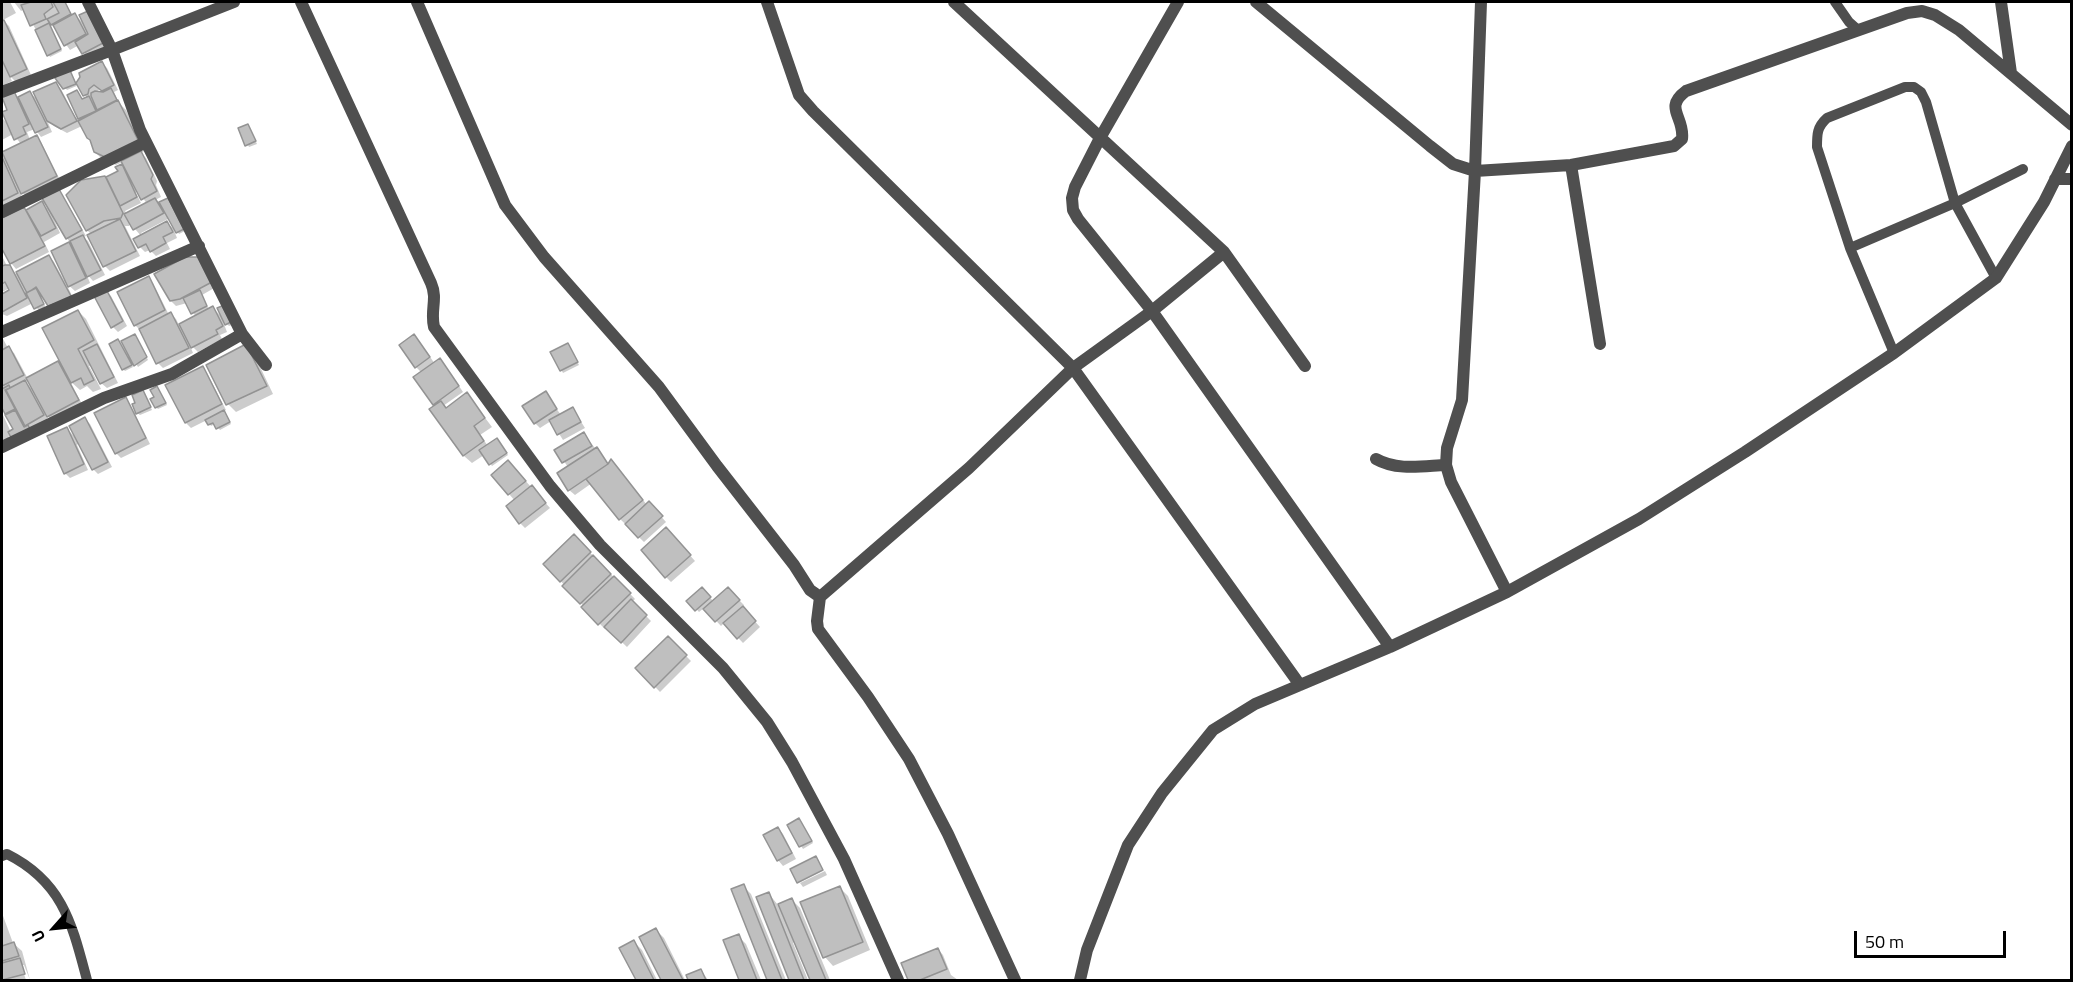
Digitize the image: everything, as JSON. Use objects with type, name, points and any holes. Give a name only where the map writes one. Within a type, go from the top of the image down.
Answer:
[{"type":"street","points":[[88,2],[112,50],[140,130],[242,334],[266,365]]},
{"type":"street","points":[[2,92],[234,2]]},
{"type":"street","points":[[302,2],[432,283],[436,294],[431,314],[434,327],[557,495],[600,545],[723,668],[767,722],[792,762],[844,859],[898,981]]},
{"type":"street","points":[[417,2],[505,205],[544,257],[659,387],[794,565],[810,590],[820,597]]},
{"type":"street","points":[[767,2],[799,95],[821,120],[1073,368],[1300,685]]},
{"type":"street","points":[[954,2],[1224,252],[1305,366]]},
{"type":"street","points":[[1178,2],[1100,138],[1075,187],[1072,198],[1074,210],[1078,219],[1152,311],[1390,647]]},
{"type":"street","points":[[1256,2],[1437,152],[1453,164],[1475,171],[1571,165],[1674,146],[1682,140],[1683,129],[1674,107],[1677,98],[1686,91],[1908,13],[1922,11],[1935,15],[1959,30],[2072,125]]},
{"type":"street","points":[[1481,2],[1475,171],[1462,400],[1447,448],[1446,465],[1451,482],[1507,592]]},
{"type":"street","points":[[2001,2],[2011,73]]},
{"type":"street","points":[[2,212],[146,142]]},
{"type":"street","points":[[1080,981],[1087,950],[1128,845],[1162,793],[1213,730],[1255,704],[1390,647],[1507,592],[1639,519],[1894,353],[1996,278],[2044,202],[2072,146]]},
{"type":"street","points":[[1571,165],[1600,344]]},
{"type":"street","points":[[2055,179],[2072,179]]},
{"type":"street","points":[[2,332],[199,246]]},
{"type":"street","points":[[1015,981],[948,834],[909,759],[868,697],[818,629],[820,597],[969,468],[1073,368],[1152,311],[1224,252]]},
{"type":"street","points":[[2,447],[104,398],[172,374],[242,334]]},
{"type":"street","points":[[1376,459],[1387,465],[1398,467],[1446,465]]},
{"type":"lane","points":[[1835,2],[1849,22],[1858,30]]},
{"type":"lane","points":[[1894,353],[1850,248],[1817,147],[1820,124],[1827,118],[1905,87],[1914,87],[1921,92],[1926,102],[1955,203],[1996,278]]},
{"type":"lane","points":[[1850,248],[1955,203],[2023,169]]},
{"type":"lane","points":[[2,856],[7,854],[15,858],[47,882],[71,922],[87,981]]},
{"type":"building","points":[[31,2],[51,2],[53,7],[44,14],[46,19],[30,26],[21,5]]},
{"type":"building","points":[[53,2],[65,2],[71,14],[51,25],[47,19],[59,13]]},
{"type":"building","points":[[88,11],[105,42],[82,54],[75,42],[88,34],[79,15]]},
{"type":"building","points":[[75,13],[86,34],[64,46],[53,25]]},
{"type":"building","points":[[4,20],[27,69],[10,77],[2,60],[2,21]]},
{"type":"building","points":[[49,23],[61,49],[47,56],[35,30]]},
{"type":"building","points":[[102,61],[114,85],[102,91],[94,85],[89,89],[88,94],[83,96],[76,83],[80,77],[79,73]]},
{"type":"building","points":[[69,68],[76,84],[63,89],[55,78],[59,72]]},
{"type":"building","points":[[56,82],[77,121],[61,129],[47,121],[33,92]]},
{"type":"building","points":[[111,88],[117,100],[97,110],[91,93],[103,92]]},
{"type":"building","points":[[77,90],[82,99],[89,96],[96,111],[78,119],[67,95]]},
{"type":"building","points":[[14,91],[29,124],[23,127],[26,134],[14,140],[2,112],[7,110],[2,97]]},
{"type":"building","points":[[30,91],[48,127],[35,133],[18,97]]},
{"type":"building","points":[[118,100],[139,142],[107,158],[94,152],[90,140],[78,121]]},
{"type":"building","points":[[248,124],[256,141],[245,146],[238,128]]},
{"type":"building","points":[[37,135],[57,176],[21,194],[2,152]]},
{"type":"building","points":[[141,151],[153,175],[151,179],[157,191],[141,200],[121,161]]},
{"type":"building","points":[[2,157],[18,193],[2,201]]},
{"type":"building","points":[[122,164],[137,197],[120,206],[106,177],[118,171],[115,167]]},
{"type":"building","points":[[105,176],[123,213],[121,218],[104,221],[86,231],[66,195],[81,180]]},
{"type":"building","points":[[59,189],[82,230],[66,239],[42,198]]},
{"type":"building","points":[[155,198],[164,213],[133,230],[124,214]]},
{"type":"building","points":[[168,198],[184,229],[176,233],[159,202]]},
{"type":"building","points":[[42,201],[56,228],[41,236],[26,210]]},
{"type":"building","points":[[24,207],[45,246],[10,264],[2,249],[2,218]]},
{"type":"building","points":[[120,219],[136,251],[103,267],[87,235]]},
{"type":"building","points":[[167,221],[173,232],[163,237],[166,243],[150,252],[146,244],[138,248],[133,239]]},
{"type":"building","points":[[83,235],[101,270],[87,277],[70,241]]},
{"type":"building","points":[[69,242],[86,278],[68,287],[51,251]]},
{"type":"building","points":[[49,255],[72,298],[48,306],[36,287],[27,293],[16,272]]},
{"type":"building","points":[[185,257],[199,257],[212,282],[180,299],[170,301],[154,274]]},
{"type":"building","points":[[10,265],[27,298],[2,312],[2,294],[9,290],[5,282],[2,284],[2,266]]},
{"type":"building","points":[[149,276],[165,310],[134,326],[117,292]]},
{"type":"building","points":[[36,288],[44,304],[34,309],[26,293]]},
{"type":"building","points":[[106,289],[123,321],[111,328],[94,296]]},
{"type":"building","points":[[200,290],[207,306],[191,314],[183,298]]},
{"type":"building","points":[[213,306],[223,326],[216,330],[218,334],[191,348],[179,324]]},
{"type":"building","points":[[222,306],[231,322],[225,325],[217,308]]},
{"type":"building","points":[[78,310],[94,340],[78,349],[94,380],[84,385],[81,378],[71,383],[42,328]]},
{"type":"building","points":[[171,312],[189,348],[156,364],[139,329]]},
{"type":"building","points":[[135,334],[147,357],[134,366],[121,341]]},
{"type":"building","points":[[414,334],[430,357],[415,368],[399,345]]},
{"type":"building","points":[[118,339],[132,365],[122,370],[109,344]]},
{"type":"building","points":[[568,343],[578,362],[560,371],[550,352]]},
{"type":"building","points":[[97,344],[114,377],[100,384],[83,351]]},
{"type":"building","points":[[246,344],[267,386],[226,405],[206,365]]},
{"type":"building","points":[[9,346],[24,375],[2,386],[2,350]]},
{"type":"building","points":[[440,358],[459,386],[433,405],[413,377]]},
{"type":"building","points":[[58,361],[79,400],[47,417],[26,378]]},
{"type":"building","points":[[203,366],[222,404],[185,423],[165,385]]},
{"type":"building","points":[[25,380],[44,415],[25,426],[6,390]]},
{"type":"building","points":[[9,385],[10,388],[5,390],[15,409],[5,414],[2,408],[2,389]]},
{"type":"building","points":[[157,386],[166,403],[155,408],[150,399],[154,397],[150,390]]},
{"type":"building","points":[[143,390],[151,407],[136,414],[132,404],[135,403],[132,395]]},
{"type":"building","points":[[546,391],[557,409],[534,424],[522,406]]},
{"type":"building","points":[[467,392],[485,418],[474,426],[484,441],[463,456],[429,409],[441,401],[446,408]]},
{"type":"building","points":[[126,397],[146,438],[115,454],[94,413]]},
{"type":"building","points":[[573,407],[581,422],[557,435],[549,420]]},
{"type":"building","points":[[15,410],[24,427],[28,425],[30,429],[12,439],[8,432],[13,429],[5,415]]},
{"type":"building","points":[[224,410],[230,422],[216,429],[213,423],[208,425],[205,420]]},
{"type":"building","points":[[85,417],[108,462],[92,470],[69,426]]},
{"type":"building","points":[[67,427],[84,464],[64,474],[47,436]]},
{"type":"building","points":[[584,432],[592,446],[562,463],[554,450]]},
{"type":"building","points":[[497,438],[507,453],[489,465],[479,450]]},
{"type":"building","points":[[597,447],[608,464],[568,491],[557,473]]},
{"type":"building","points":[[611,459],[643,500],[619,520],[586,479],[608,464]]},
{"type":"building","points":[[508,460],[526,481],[508,495],[491,475]]},
{"type":"building","points":[[532,485],[546,503],[519,524],[506,506]]},
{"type":"building","points":[[649,501],[663,516],[638,538],[625,524]]},
{"type":"building","points":[[666,527],[691,555],[665,578],[641,550]]},
{"type":"building","points":[[574,534],[591,552],[560,582],[543,564]]},
{"type":"building","points":[[593,555],[611,574],[580,604],[562,586]]},
{"type":"building","points":[[614,576],[631,593],[598,625],[581,607]]},
{"type":"building","points":[[702,587],[711,597],[695,611],[686,601]]},
{"type":"building","points":[[728,587],[740,600],[715,622],[703,609]]},
{"type":"building","points":[[631,599],[647,615],[621,643],[604,627]]},
{"type":"building","points":[[743,606],[756,621],[737,639],[723,623]]},
{"type":"building","points":[[668,636],[687,655],[654,688],[635,668]]},
{"type":"building","points":[[799,818],[812,841],[799,847],[787,825]]},
{"type":"building","points":[[778,827],[792,853],[777,861],[763,835]]},
{"type":"building","points":[[816,856],[823,870],[797,883],[790,869]]},
{"type":"building","points":[[744,884],[782,980],[767,980],[731,889]]},
{"type":"building","points":[[840,886],[863,942],[823,958],[800,902]]},
{"type":"building","points":[[769,892],[804,980],[789,980],[756,897]]},
{"type":"building","points":[[792,898],[826,980],[810,980],[778,904]]},
{"type":"building","points":[[656,928],[683,980],[661,980],[639,937]]},
{"type":"building","points":[[739,934],[757,980],[739,980],[723,940]]},
{"type":"building","points":[[634,940],[654,980],[636,980],[619,948]]},
{"type":"building","points":[[14,942],[19,956],[2,961],[2,946]]},
{"type":"building","points":[[938,948],[947,969],[920,980],[908,980],[901,963]]},
{"type":"building","points":[[20,958],[25,974],[2,980],[2,963]]},
{"type":"building","points":[[701,969],[706,980],[688,980],[686,975]]}]
